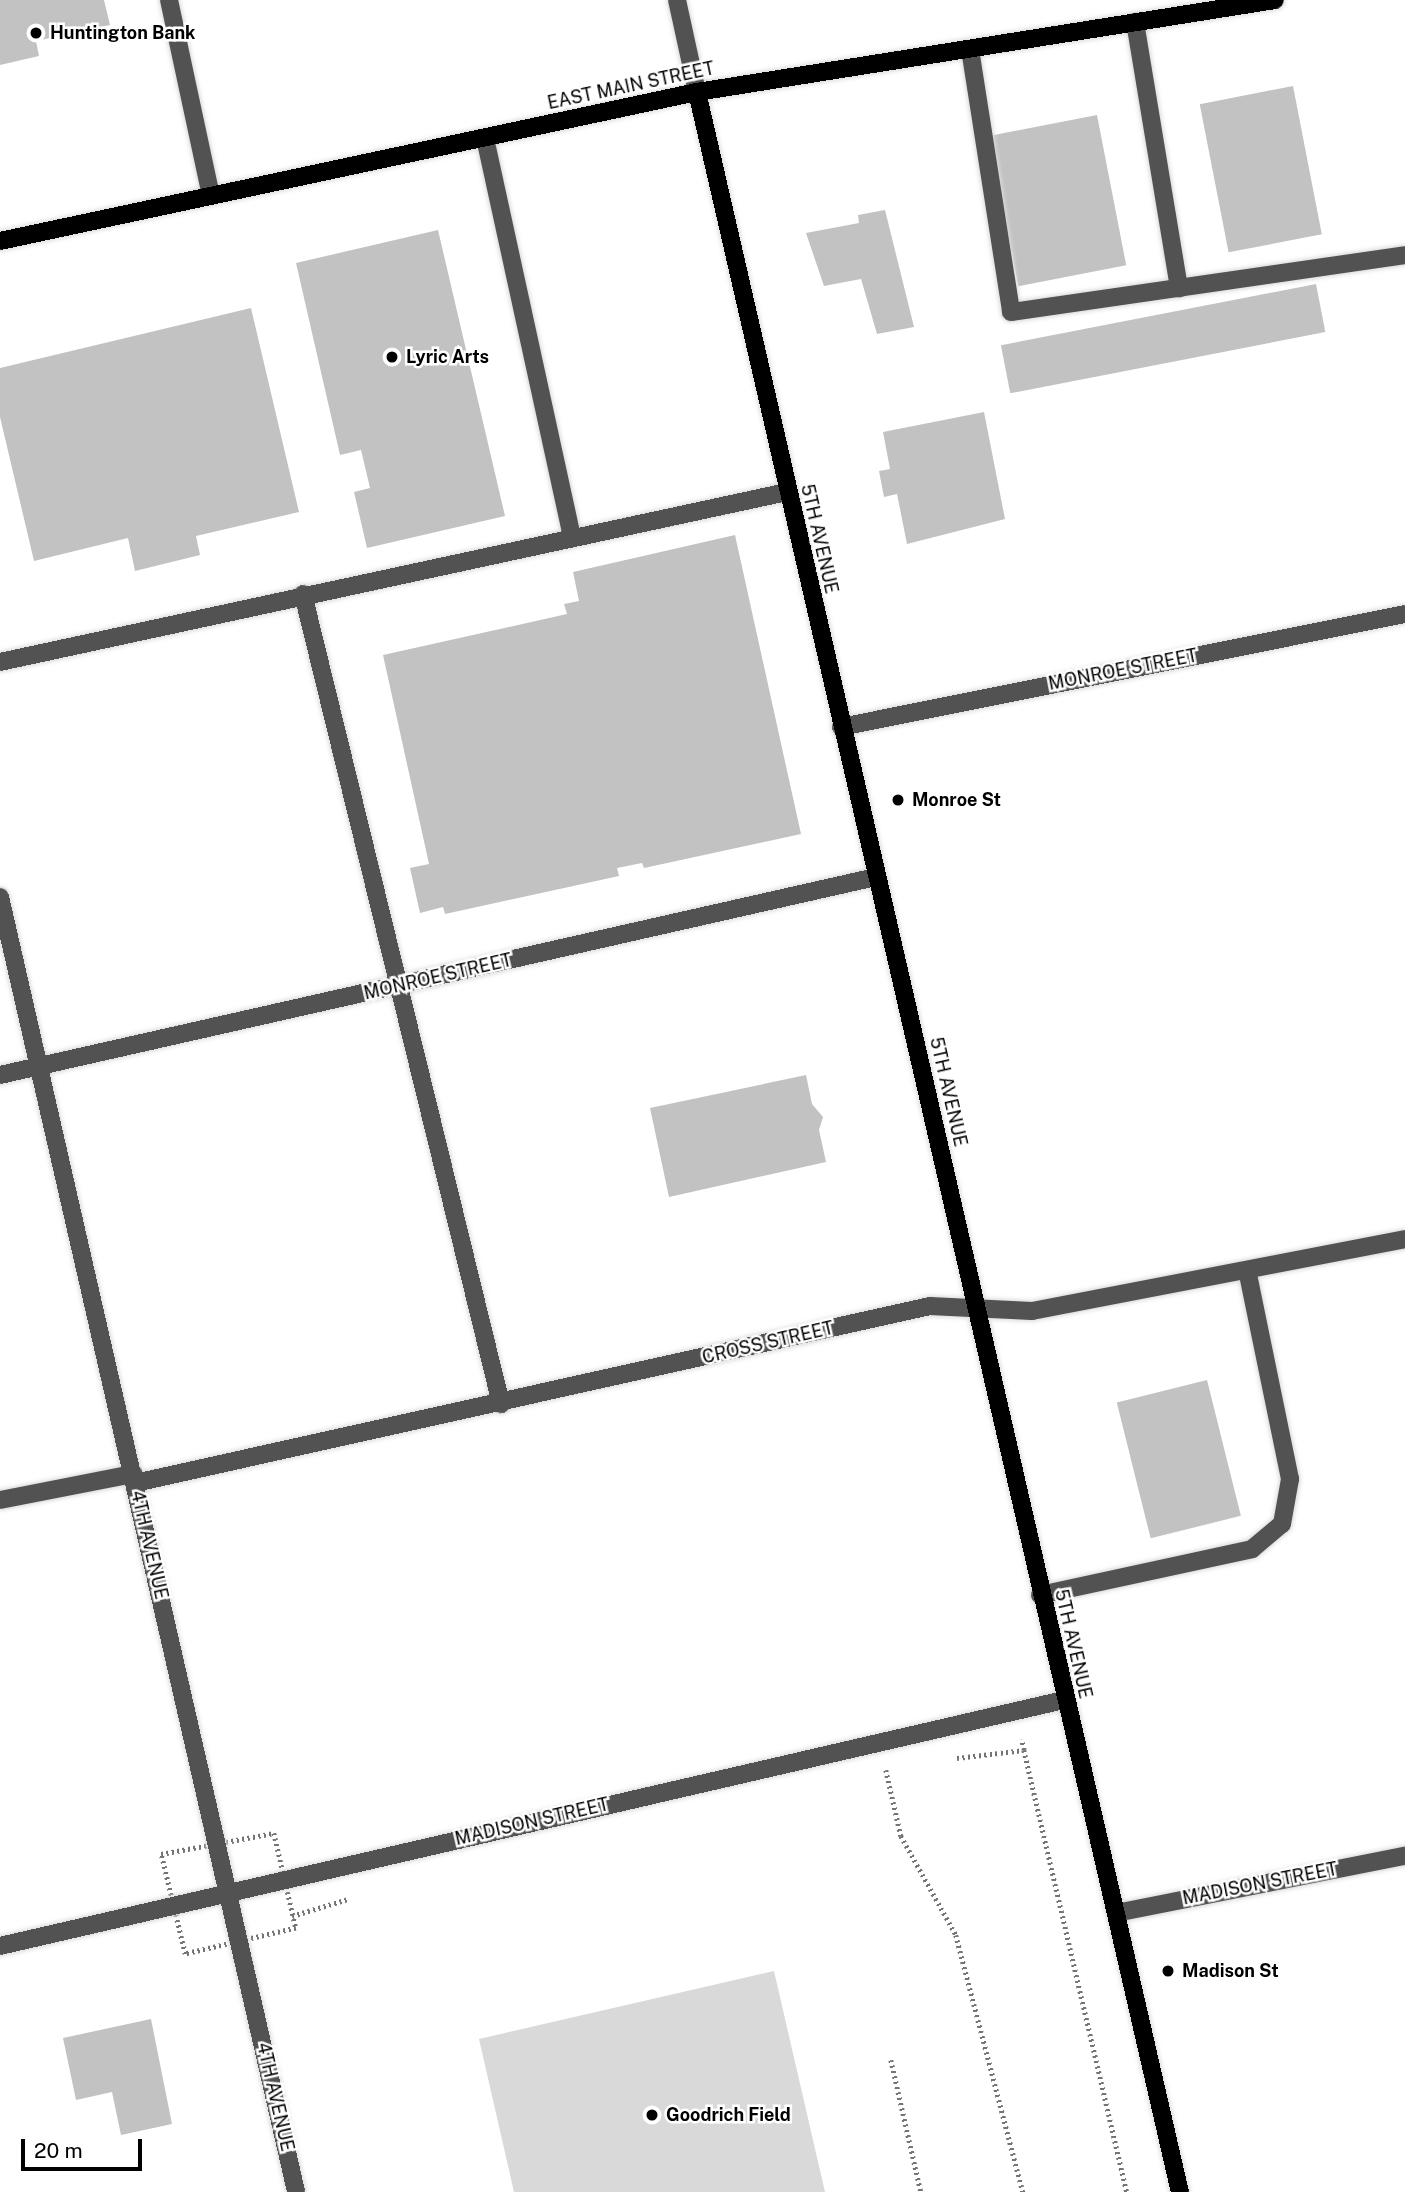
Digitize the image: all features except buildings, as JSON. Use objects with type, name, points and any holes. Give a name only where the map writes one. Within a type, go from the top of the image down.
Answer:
[{"type":"main road","name":"EAST MAIN STREET","points":[[0,241],[697,92],[1275,0]]},
{"type":"main road","name":"5TH AVENUE","points":[[697,92],[1064,1700],[1180,2192]]},
{"type":"street","points":[[169,0],[211,196]]},
{"type":"street","name":"5TH AVENUE","points":[[677,0],[697,92]]},
{"type":"street","points":[[1135,22],[1179,288]]},
{"type":"street","points":[[970,49],[1011,312],[1405,255]]},
{"type":"street","points":[[485,138],[572,537]]},
{"type":"street","points":[[0,662],[303,594],[787,492]]},
{"type":"street","points":[[303,594],[501,1404]]},
{"type":"street","name":"MONROE STREET","points":[[841,727],[1405,614]]},
{"type":"street","name":"MONROE STREET","points":[[0,1075],[876,877]]},
{"type":"street","name":"4TH AVENUE","points":[[0,897],[296,2192]]},
{"type":"street","name":"CROSS STREET","points":[[0,1500],[134,1479],[501,1404],[930,1306],[1032,1311],[1405,1238]]},
{"type":"street","points":[[1040,1595],[1252,1549],[1282,1524],[1290,1479],[1247,1269]]},
{"type":"street","name":"MADISON STREET","points":[[0,1946],[228,1891],[1064,1700]]},
{"type":"street","name":"MADISON STREET","points":[[1116,1913],[1405,1856]]},
{"type":"path","points":[[1024,1750],[1127,2192]]},
{"type":"path","points":[[886,1770],[901,1836],[956,1935],[1023,2192]]},
{"type":"path","points":[[891,2060],[921,2192]]},
{"type":"shaded area","name":"Goodrich Field","points":[[774,1971],[825,2192],[514,2192],[479,2039]]},
{"type":"place","name":"Huntington Bank","points":[[36,33]]},
{"type":"place","name":"Lyric Arts","points":[[392,357]]},
{"type":"place","name":"Monroe St","points":[[898,800]]},
{"type":"place","name":"Madison St","points":[[1168,1971]]},
{"type":"place","name":"Goodrich Field","points":[[652,2115]]}]
